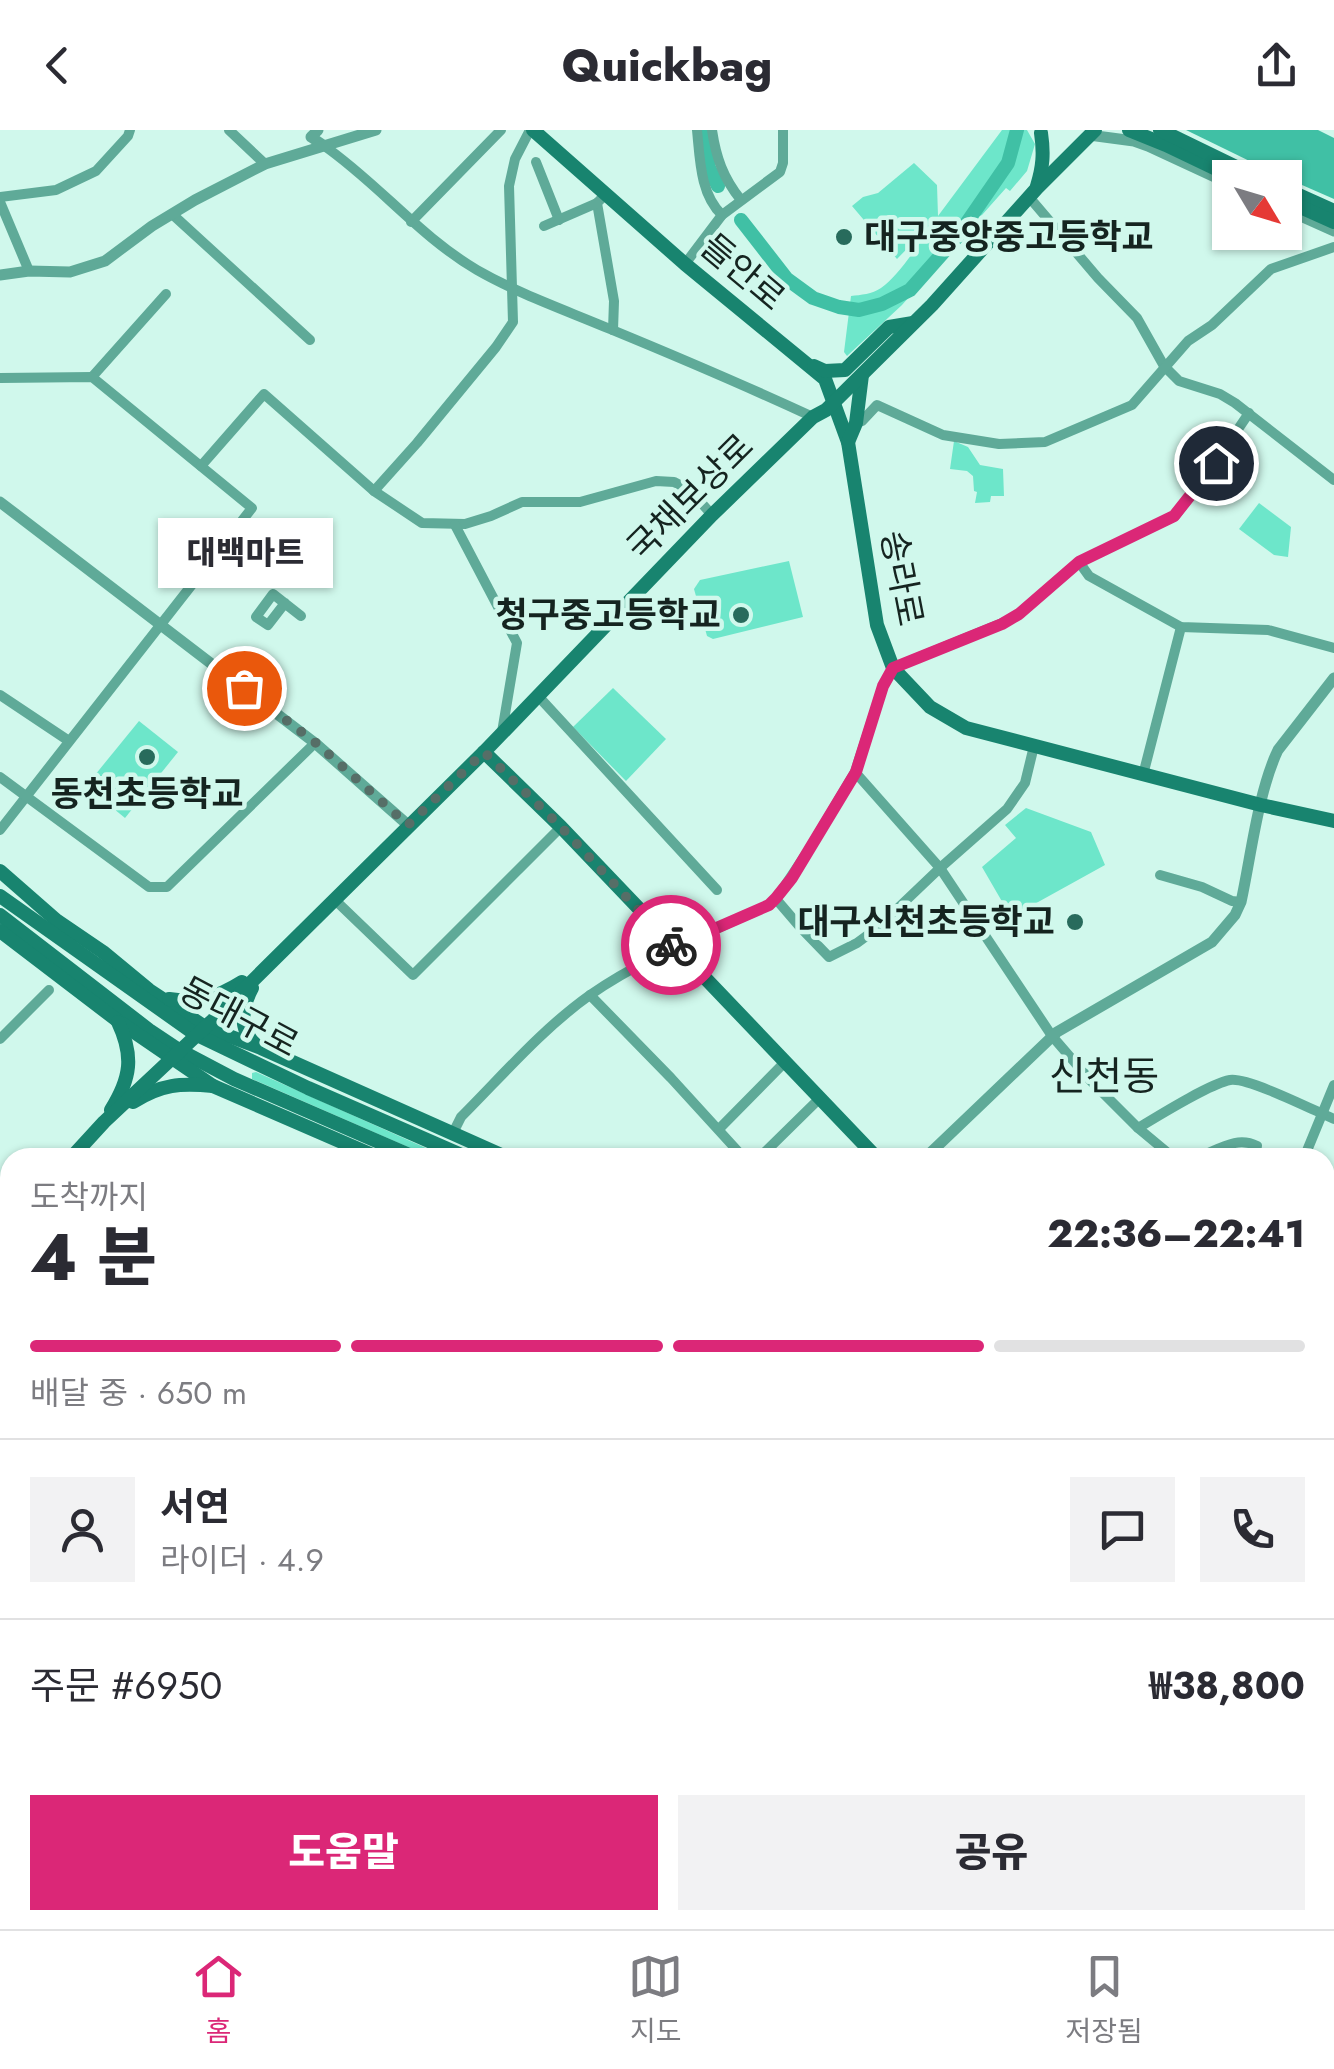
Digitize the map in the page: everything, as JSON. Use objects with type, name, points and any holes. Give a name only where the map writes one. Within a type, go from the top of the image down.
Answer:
[{"type":"main road","name":"들안로","points":[[532,130],[602,199],[825,379],[833,403]]},
{"type":"main road","points":[[1128,130],[1212,167]]},
{"type":"main road","points":[[1148,130],[1186,144]]},
{"type":"main road","points":[[1160,130],[1220,160]]},
{"type":"main road","points":[[1040,132],[1056,144],[1074,150]]},
{"type":"main road","points":[[1033,193],[1043,169],[1040,132]]},
{"type":"main road","name":"국채보상로","points":[[81,1148],[484,752],[712,515],[914,322],[1092,132]]},
{"type":"main road","points":[[1302,197],[1334,211]]},
{"type":"main road","points":[[1302,208],[1334,222]]},
{"type":"main road","points":[[806,363],[826,371],[844,370],[889,327],[914,322]]},
{"type":"main road","points":[[848,442],[856,423],[862,374]]},
{"type":"main road","name":"송라로","points":[[833,403],[848,442],[878,625],[893,668],[937,712],[966,728],[1334,821]]},
{"type":"main road","points":[[484,752],[561,827],[867,1148]]},
{"type":"main road","points":[[0,870],[56,920],[102,952],[149,996],[149,1018],[123,1018],[130,1059],[126,1079],[104,1122]]},
{"type":"main road","name":"동대구로","points":[[0,896],[246,1058],[445,1148]]},
{"type":"main road","name":"동대구로","points":[[0,915],[123,1018]]},
{"type":"main road","name":"동대구로","points":[[0,931],[175,1054],[393,1148]]},
{"type":"main road","points":[[149,996],[203,1000],[223,994],[260,972]]},
{"type":"main road","points":[[260,972],[244,1002],[247,1036],[260,1048]]},
{"type":"main road","points":[[200,1031],[260,1048],[486,1148]]},
{"type":"main road","points":[[175,1054],[212,1086],[347,1148]]},
{"type":"main road","points":[[234,1079],[233,1065],[246,1058]]},
{"type":"main road","points":[[104,1122],[151,1091],[180,1083],[212,1086]]},
{"type":"street","points":[[28,271],[0,199],[56,190],[96,172],[130,130]]},
{"type":"street","points":[[229,130],[265,164]]},
{"type":"street","points":[[318,130],[311,137],[348,163],[411,222],[449,252],[514,290],[813,417]]},
{"type":"street","points":[[0,274],[70,272],[104,261],[172,214],[265,164],[376,130]]},
{"type":"street","points":[[411,222],[501,130]]},
{"type":"street","points":[[374,491],[513,322],[509,186],[515,159],[532,130]]},
{"type":"street","points":[[697,130],[704,182],[722,217]]},
{"type":"street","points":[[712,130],[715,156],[740,200]]},
{"type":"street","points":[[686,264],[722,217],[780,172],[783,130]]},
{"type":"street","points":[[1092,132],[1134,141],[1212,176]]},
{"type":"street","points":[[536,162],[560,220]]},
{"type":"street","points":[[1033,193],[1098,278],[1137,318],[1164,366],[1180,381],[1220,394],[1249,413],[1334,480]]},
{"type":"street","points":[[544,226],[602,199],[614,302],[613,330]]},
{"type":"street","points":[[172,214],[310,340]]},
{"type":"street","points":[[1302,216],[1334,231]]},
{"type":"street","points":[[856,423],[877,405],[943,435],[999,444],[1041,443],[1132,405],[1188,341],[1212,325],[1271,269],[1334,247]]},
{"type":"street","points":[[92,377],[166,294]]},
{"type":"street","points":[[0,378],[92,377],[252,508],[0,830]]},
{"type":"street","points":[[201,466],[264,394],[374,491],[422,523],[455,525],[491,516],[522,502],[580,502],[656,481],[674,482],[691,491],[712,515]]},
{"type":"street","points":[[452,1133],[460,1117],[590,995],[673,947],[769,905],[776,898],[856,772],[883,686],[893,668],[987,631],[1019,614],[1079,562],[1174,516],[1249,413]]},
{"type":"street","points":[[0,502],[316,743],[408,825]]},
{"type":"street","points":[[455,525],[516,643],[502,733]]},
{"type":"street","points":[[1079,562],[1089,576],[1181,628],[1268,630],[1334,648]]},
{"type":"street","points":[[285,604],[301,616]]},
{"type":"street","points":[[1143,775],[1181,628]]},
{"type":"street","points":[[935,1148],[1052,1036],[1212,942],[1241,902],[1261,805],[1278,750],[1334,678]]},
{"type":"street","points":[[0,695],[69,742]]},
{"type":"street","points":[[538,696],[717,890]]},
{"type":"street","points":[[0,776],[149,887],[167,887],[316,743]]},
{"type":"street","points":[[776,898],[829,957],[857,943],[1007,809],[1025,783],[1034,746]]},
{"type":"street","points":[[856,772],[940,868],[1052,1036],[1090,1080],[1162,1148]]},
{"type":"street","points":[[336,900],[413,975],[561,827]]},
{"type":"street","points":[[1160,875],[1241,902]]},
{"type":"street","points":[[0,1038],[49,990]]},
{"type":"street","points":[[590,995],[735,1148]]},
{"type":"street","points":[[718,1130],[784,1063]]},
{"type":"street","points":[[1138,1128],[1233,1079],[1334,1118]]},
{"type":"street","points":[[1308,1148],[1334,1085]]},
{"type":"street","points":[[768,1148],[820,1099]]},
{"type":"street","points":[[1220,1148],[1240,1140],[1252,1142],[1256,1148]]},
{"type":"shaded area","points":[[1002,130],[1027,130],[1035,144],[1027,171],[1010,191],[1006,188],[902,305],[847,356],[844,352],[851,296],[874,292],[888,282],[936,219],[897,259],[852,206],[863,197],[878,193],[914,163],[937,185],[938,216]]},
{"type":"shaded area","points":[[1186,130],[1318,130],[1334,138],[1334,199],[1302,185],[1302,160],[1247,160]]},
{"type":"shaded area","points":[[954,441],[968,447],[980,465],[1003,469],[1004,496],[991,496],[990,502],[975,503],[973,476],[967,471],[950,469]]},
{"type":"shaded area","points":[[1259,503],[1291,527],[1288,557],[1274,555],[1239,529]]},
{"type":"shaded area","points":[[789,561],[803,617],[713,639],[707,636],[694,589],[700,580]]},
{"type":"shaded area","points":[[613,688],[666,739],[626,781],[573,727]]},
{"type":"shaded area","points":[[139,721],[178,752],[125,818],[86,786]]},
{"type":"shaded area","points":[[1026,808],[1091,832],[1105,865],[1011,917],[982,867],[1016,838],[1005,825]]},
{"type":"shaded area","points":[[252,1073],[426,1148],[410,1148],[252,1079]]},
{"type":"waterway","points":[[704,130],[709,168],[718,186]]},
{"type":"waterway","points":[[741,220],[787,279],[813,298],[859,310],[882,304],[910,290],[957,237],[1008,163],[1017,130]]},
{"type":"way so far","points":[[244,688],[316,743],[408,825],[484,752],[561,827],[671,945]]},
{"type":"place","name":"대구중앙중고등학교","points":[[844,237]]},
{"type":"place","name":"청구중고등학교","points":[[741,615]]},
{"type":"place","name":"대백마트","points":[[244,688]]},
{"type":"place","name":"동천초등학교","points":[[147,757]]},
{"type":"place","name":"대구신천초등학교","points":[[1075,922]]},
{"type":"district","name":"신천동","points":[[1104,1076]]},
{"type":"route","points":[[671,945],[769,905],[776,898],[856,772],[883,686],[893,668],[1002,624],[1079,562],[1174,516],[1216,463]]}]
